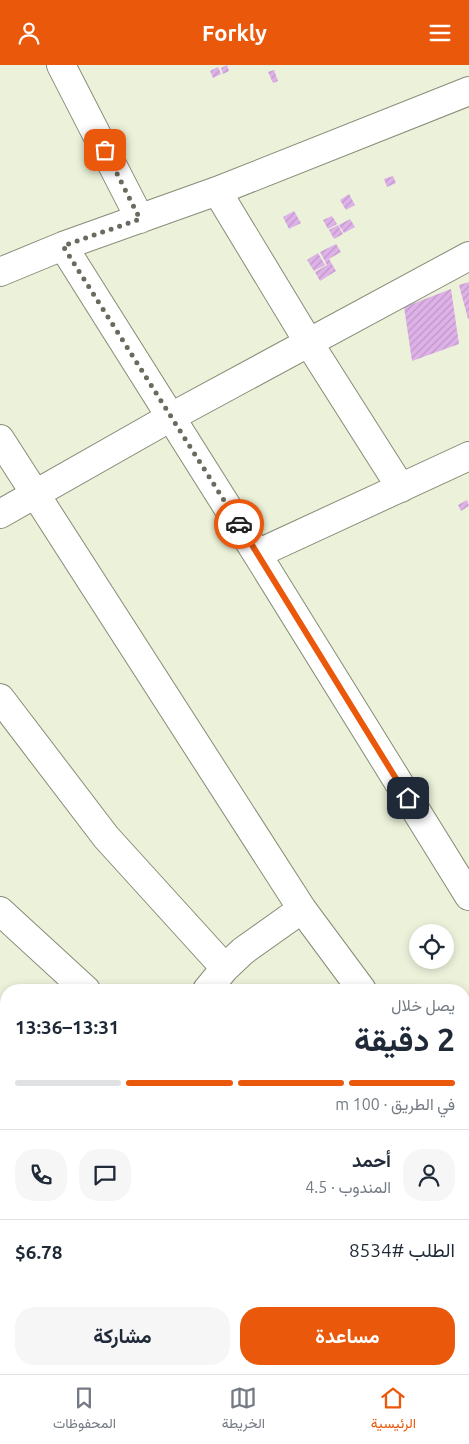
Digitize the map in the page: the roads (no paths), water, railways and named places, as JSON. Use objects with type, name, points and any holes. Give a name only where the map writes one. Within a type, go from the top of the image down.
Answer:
[{"type":"street","points":[[61,65],[140,219]]},
{"type":"street","points":[[0,272],[63,246],[217,191],[469,91]]},
{"type":"street","points":[[217,191],[309,343],[401,488]]},
{"type":"street","points":[[63,246],[172,417],[469,896]]},
{"type":"street","points":[[0,514],[172,417],[469,256]]},
{"type":"street","points":[[0,439],[302,909],[358,984]]},
{"type":"street","points":[[257,554],[469,456]]},
{"type":"street","points":[[0,698],[106,837],[225,968]]},
{"type":"street","points":[[212,984],[243,951],[302,909]]},
{"type":"street","points":[[0,911],[79,984]]}]
